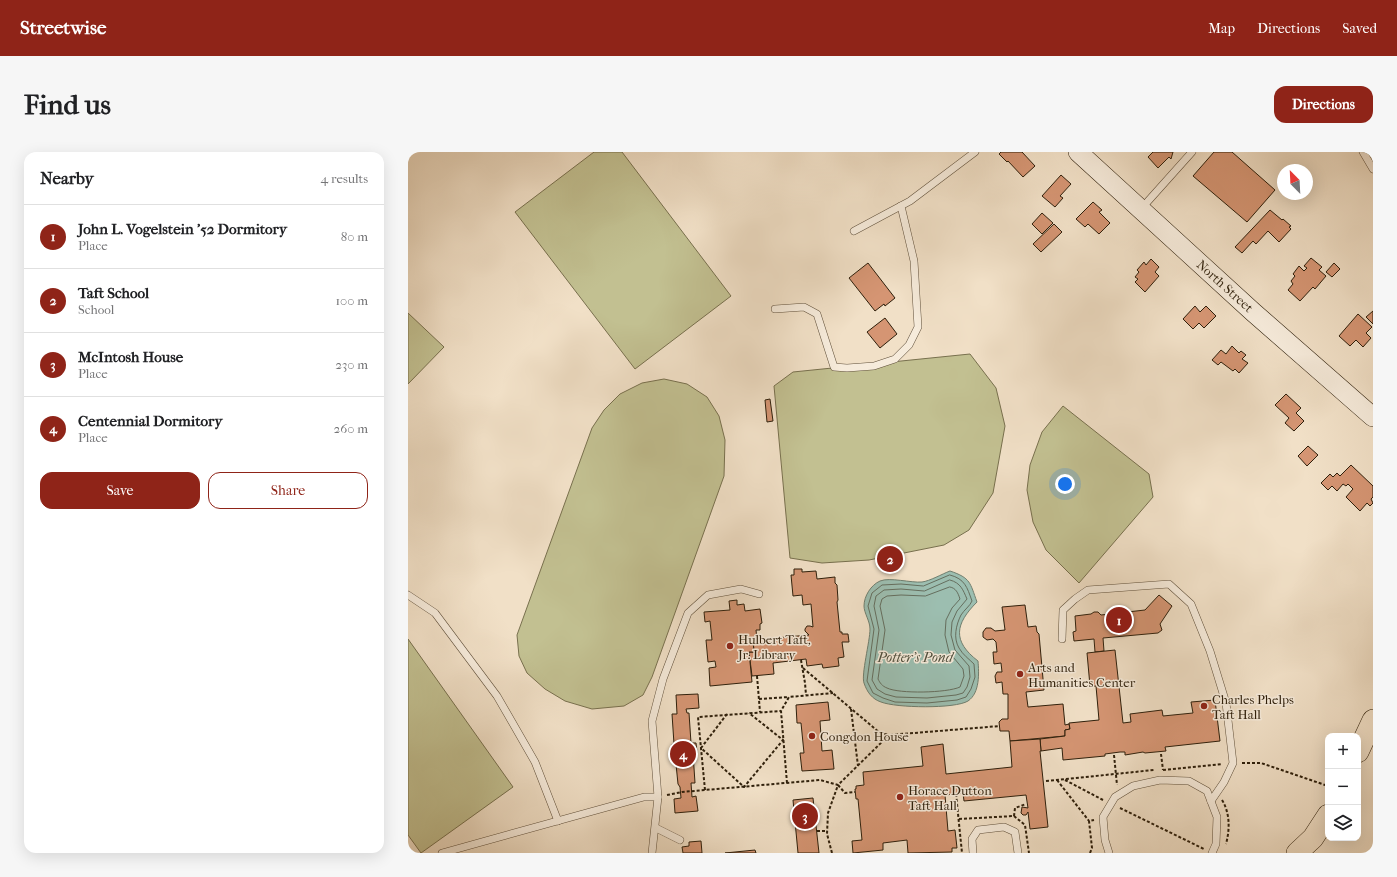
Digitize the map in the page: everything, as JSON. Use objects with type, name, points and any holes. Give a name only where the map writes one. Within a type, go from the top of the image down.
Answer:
[{"type":"main road","points":[[1361,746],[1373,720]]},
{"type":"main road","points":[[1297,853],[1312,846],[1325,821]]},
{"type":"street","name":"North Street","points":[[1078,152],[1253,312],[1373,418]]},
{"type":"lane","points":[[854,231],[910,201],[975,152]]},
{"type":"lane","points":[[1141,209],[1192,152]]},
{"type":"lane","points":[[1363,152],[1373,169]]},
{"type":"lane","points":[[774,309],[804,307],[817,314],[834,367],[847,368],[874,366],[895,359],[909,345],[918,327],[914,261],[901,206]]},
{"type":"lane","points":[[1062,639],[1063,610],[1075,598],[1088,590],[1169,584],[1191,604],[1210,651],[1226,703],[1233,763],[1224,782],[1210,801]]},
{"type":"lane","points":[[652,853],[656,828],[658,797],[652,721],[663,679],[688,613],[708,595],[741,589],[759,594]]},
{"type":"lane","points":[[408,595],[435,613],[497,696],[535,762],[558,821]]},
{"type":"lane","points":[[1109,853],[1105,840],[1103,817],[1115,797],[1133,786],[1160,780],[1189,781],[1207,791],[1217,817],[1216,844],[1212,853]]},
{"type":"lane","points":[[442,853],[644,797],[658,797]]},
{"type":"lane","points":[[973,853],[972,838],[978,830],[1004,827],[1015,832],[1018,853]]},
{"type":"lane","points":[[656,828],[680,840]]},
{"type":"path","points":[[801,660],[806,683],[806,695]]},
{"type":"path","points":[[803,668],[880,733],[889,735],[1000,726]]},
{"type":"path","points":[[757,676],[760,712]]},
{"type":"path","points":[[759,699],[833,692]]},
{"type":"path","points":[[787,783],[781,711],[789,697]]},
{"type":"path","points":[[851,708],[858,766]]},
{"type":"path","points":[[705,790],[698,716],[781,711]]},
{"type":"path","points":[[749,713],[784,740]]},
{"type":"path","points":[[701,748],[727,714]]},
{"type":"path","points":[[832,853],[827,831],[828,813],[838,785],[889,735]]},
{"type":"path","points":[[744,787],[784,740]]},
{"type":"path","points":[[701,748],[744,787]]},
{"type":"path","points":[[1160,754],[1163,770]]},
{"type":"path","points":[[1064,779],[1111,804],[1212,853]]},
{"type":"path","points":[[658,797],[682,792],[820,780],[838,785],[845,794],[855,792]]},
{"type":"path","points":[[1057,780],[1089,821]]},
{"type":"path","points":[[956,794],[962,853]]},
{"type":"path","points":[[959,819],[1014,816],[1015,808],[1026,804]]},
{"type":"path","points":[[816,831],[827,831]]},
{"type":"path","points":[[408,850],[412,853]]},
{"type":"shaded area","points":[[594,152],[622,152],[731,296],[635,369],[515,212]]},
{"type":"shaded area","points":[[408,313],[444,347],[408,384]]},
{"type":"shaded area","points":[[970,354],[996,388],[1005,426],[993,493],[969,530],[944,545],[869,560],[822,563],[790,558],[774,386],[793,372]]},
{"type":"shaded area","points":[[664,379],[687,384],[707,397],[719,416],[725,440],[724,476],[652,677],[643,695],[624,706],[592,709],[565,701],[545,689],[527,673],[519,656],[517,635],[592,428],[604,410],[620,394],[642,383]]},
{"type":"shaded area","points":[[1063,406],[1149,474],[1153,497],[1079,583],[1046,550],[1033,522],[1027,490],[1030,465],[1042,432]]},
{"type":"shaded area","points":[[408,639],[513,787],[421,853],[408,835]]},
{"type":"water","name":"Potter's Pond","points":[[950,571],[962,576],[969,582],[977,602],[964,618],[960,632],[960,639],[964,646],[978,661],[978,682],[975,693],[968,701],[961,704],[939,706],[899,706],[878,701],[868,692],[863,679],[870,629],[864,606],[865,598],[874,585],[880,581],[895,580],[922,582]]},
{"type":"building","points":[[1001,152],[1022,152],[1035,166],[1023,177],[999,154]]},
{"type":"building","points":[[1153,152],[1173,152],[1171,159],[1169,157],[1158,168],[1148,157]]},
{"type":"building","points":[[1214,152],[1232,152],[1275,190],[1247,222],[1193,176]]},
{"type":"building","points":[[1061,175],[1071,184],[1060,196],[1063,198],[1055,207],[1042,196]]},
{"type":"building","points":[[1093,202],[1102,210],[1099,212],[1110,223],[1099,234],[1088,224],[1085,227],[1076,219]]},
{"type":"building","points":[[1270,210],[1291,226],[1289,227],[1291,229],[1279,242],[1268,231],[1256,244],[1253,241],[1242,253],[1235,247]]},
{"type":"building","points":[[1042,213],[1053,223],[1042,234],[1032,224]]},
{"type":"building","points":[[1054,224],[1062,232],[1041,252],[1033,244]]},
{"type":"building","points":[[1311,258],[1322,267],[1319,270],[1326,276],[1315,289],[1313,287],[1300,301],[1288,290],[1293,284],[1291,281],[1295,276],[1293,274],[1299,266],[1304,271],[1307,268],[1304,266]]},
{"type":"building","points":[[1151,259],[1159,267],[1155,272],[1159,276],[1145,292],[1135,282],[1138,279],[1135,277],[1139,272],[1137,270],[1144,262],[1146,265]]},
{"type":"building","points":[[868,263],[895,298],[885,306],[884,304],[875,311],[849,278]]},
{"type":"building","points":[[1334,263],[1340,269],[1332,277],[1326,272]]},
{"type":"building","points":[[1195,306],[1200,312],[1206,306],[1216,316],[1204,328],[1199,323],[1193,329],[1183,319]]},
{"type":"building","points":[[1373,311],[1373,324],[1366,317]]},
{"type":"building","points":[[1358,314],[1372,327],[1366,333],[1371,338],[1363,347],[1356,340],[1350,346],[1339,336]]},
{"type":"building","points":[[885,318],[897,334],[880,348],[867,332]]},
{"type":"building","points":[[1232,346],[1239,353],[1241,351],[1246,355],[1242,359],[1248,363],[1239,373],[1235,369],[1233,371],[1221,362],[1218,365],[1212,360],[1221,350],[1226,354]]},
{"type":"building","points":[[1286,394],[1301,408],[1296,413],[1304,421],[1294,431],[1285,423],[1289,418],[1275,405]]},
{"type":"building","points":[[770,399],[773,421],[767,422],[765,400]]},
{"type":"building","points":[[1308,446],[1318,455],[1307,466],[1298,456]]},
{"type":"building","points":[[1351,465],[1373,486],[1373,497],[1371,499],[1373,503],[1370,506],[1367,503],[1360,511],[1346,497],[1353,489],[1348,484],[1346,486],[1343,484],[1337,491],[1332,486],[1328,490],[1321,483],[1330,474],[1333,477],[1337,473],[1340,476]]},
{"type":"building","points":[[794,569],[802,569],[802,572],[816,571],[817,579],[835,577],[835,583],[837,585],[840,632],[842,632],[842,634],[848,634],[849,642],[842,642],[844,657],[838,658],[839,666],[823,668],[822,664],[807,666],[806,659],[773,663],[774,674],[752,676],[749,652],[754,652],[753,640],[809,635],[805,629],[807,626],[813,627],[811,604],[803,605],[802,595],[793,596],[791,575],[794,575]]},
{"type":"building","points":[[1159,595],[1172,606],[1160,624],[1162,630],[1158,633],[1103,638],[1104,651],[1095,652],[1094,639],[1074,641],[1073,632],[1076,631],[1075,616],[1091,614],[1094,612],[1098,612],[1101,615],[1145,610]]},
{"type":"building","name":"Hulbert Taft, Jr. Library","points":[[737,600],[737,605],[744,604],[745,611],[760,609],[762,623],[760,624],[760,630],[756,630],[757,640],[753,640],[754,652],[749,652],[752,682],[710,686],[709,668],[716,667],[715,661],[708,662],[706,640],[712,640],[710,621],[705,622],[704,612],[730,610],[729,601]]},
{"type":"building","name":"Arts and Humanities Center","points":[[1025,605],[1028,627],[1036,626],[1039,634],[1044,690],[1026,692],[1028,707],[1063,704],[1065,725],[1069,724],[1070,729],[1065,730],[1065,736],[1010,741],[1009,731],[1000,731],[999,722],[1002,719],[1008,719],[1008,694],[1003,694],[1002,682],[996,683],[995,676],[997,672],[1002,672],[1001,663],[994,664],[993,652],[997,652],[996,642],[993,639],[987,640],[983,637],[983,632],[986,628],[991,628],[995,631],[1005,630],[1002,607]]},
{"type":"building","name":"Charles Phelps Taft Hall","points":[[1115,650],[1123,723],[1131,722],[1130,714],[1162,710],[1163,716],[1193,713],[1191,702],[1215,700],[1220,741],[1165,747],[1166,751],[1143,752],[1125,755],[1125,752],[1120,752],[1105,754],[1105,756],[1063,760],[1062,748],[1041,751],[1040,739],[1065,736],[1065,730],[1070,729],[1069,723],[1099,720],[1096,686],[1090,686],[1087,653]]},
{"type":"building","points":[[698,694],[699,708],[686,709],[687,713],[689,713],[691,743],[696,743],[697,753],[693,753],[695,783],[691,783],[692,797],[696,796],[698,811],[675,813],[674,799],[681,798],[675,754],[673,754],[672,744],[674,744],[672,714],[677,714],[676,695]]},
{"type":"building","name":"Congdon House","points":[[828,702],[830,720],[820,721],[822,751],[832,750],[834,769],[802,771],[800,753],[804,753],[801,723],[797,723],[796,705]]},
{"type":"building","name":"Horace Dutton Taft Hall","points":[[1040,739],[1048,827],[1030,829],[1028,812],[1026,815],[1021,813],[1022,807],[1028,808],[1026,795],[964,801],[963,793],[945,795],[948,831],[955,830],[957,848],[952,848],[952,852],[908,853],[907,840],[883,843],[883,850],[853,853],[852,841],[862,840],[858,799],[856,799],[855,789],[856,786],[864,785],[863,772],[923,766],[921,747],[943,744],[946,774],[1012,767],[1010,741]]},
{"type":"building","points":[[813,798],[819,853],[798,853],[793,800]]},
{"type":"building","points":[[701,841],[702,853],[683,853],[682,847],[689,846],[689,842]]},
{"type":"building","points":[[755,850],[756,853],[725,853]]},
{"type":"place","name":"Taft School","points":[[890,559]]},
{"type":"place","name":"John L. Vogelstein '52 Dormitory","points":[[1119,620]]},
{"type":"place","name":"Hulbert Taft, Jr. Library","points":[[730,646]]},
{"type":"place","name":"Arts and Humanities Center","points":[[1020,674]]},
{"type":"place","name":"Charles Phelps Taft Hall","points":[[1204,706]]},
{"type":"place","name":"Congdon House","points":[[812,736]]},
{"type":"place","name":"Centennial Dormitory","points":[[683,754]]},
{"type":"place","name":"Horace Dutton Taft Hall","points":[[900,797]]},
{"type":"place","name":"McIntosh House","points":[[805,816]]}]
